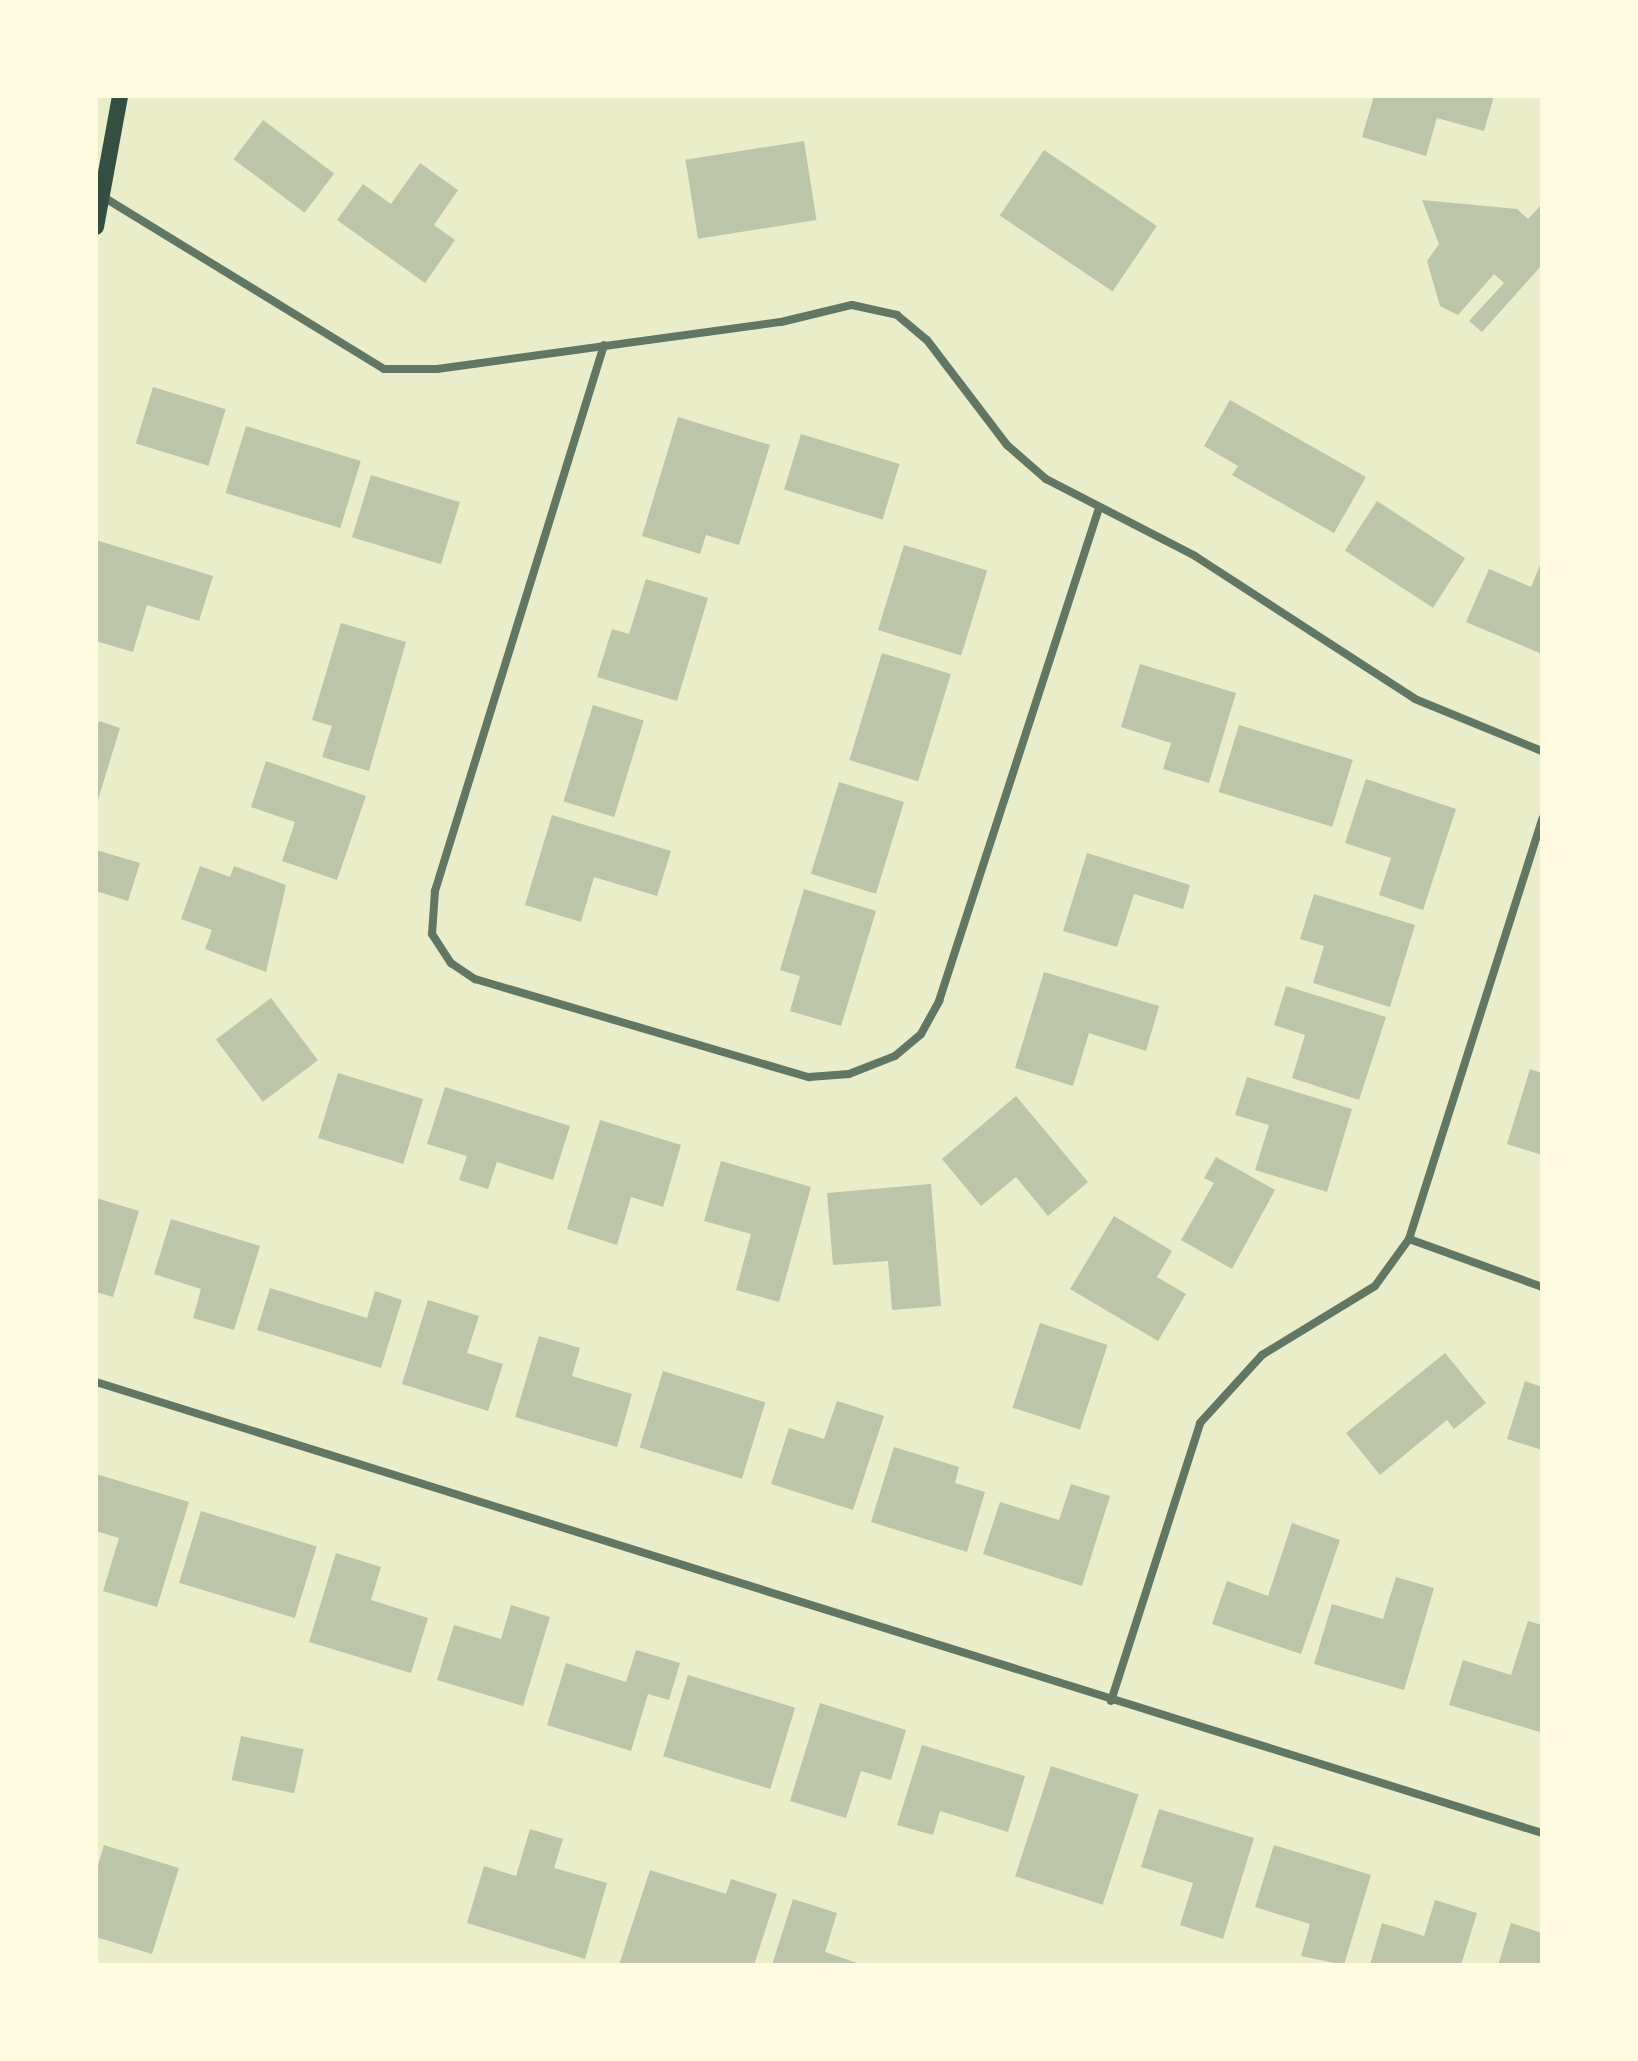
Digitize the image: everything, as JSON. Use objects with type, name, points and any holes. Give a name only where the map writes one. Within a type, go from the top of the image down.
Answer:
[{"type":"main road","points":[[96,227],[105,198],[120,96]]},
{"type":"street","points":[[105,198],[384,369],[604,345],[852,305],[897,315],[927,340],[1007,445],[1098,511],[1195,556],[1415,699],[1542,751]]},
{"type":"street","points":[[604,345],[435,891],[432,934],[451,963],[475,979],[809,1077],[878,1067],[921,1034],[939,1001],[1098,511]]},
{"type":"street","points":[[1111,1701],[1200,1423],[1262,1355],[1375,1286],[1409,1239],[1542,819]]},
{"type":"street","points":[[1409,1239],[1542,1287]]},
{"type":"street","points":[[96,1382],[1542,1833]]},
{"type":"building","points":[[1374,96],[1494,96],[1484,131],[1437,118],[1426,156],[1362,137]]},
{"type":"building","points":[[263,120],[334,174],[305,213],[234,159]]},
{"type":"building","points":[[804,141],[817,220],[698,239],[685,160]]},
{"type":"building","points":[[1044,150],[1157,226],[1113,292],[1000,215]]},
{"type":"building","points":[[420,163],[458,190],[434,225],[455,240],[425,283],[337,220],[363,184],[391,204]]},
{"type":"building","points":[[1422,200],[1517,209],[1528,219],[1542,204],[1542,265],[1482,332],[1469,321],[1504,283],[1494,274],[1458,315],[1440,306],[1427,261],[1439,244]]},
{"type":"building","points":[[153,387],[226,409],[208,466],[136,443]]},
{"type":"building","points":[[1230,400],[1366,477],[1334,533],[1232,475],[1238,466],[1204,446]]},
{"type":"building","points":[[678,417],[770,445],[739,545],[706,535],[700,554],[642,536]]},
{"type":"building","points":[[246,426],[361,461],[340,528],[226,493]]},
{"type":"building","points":[[801,434],[899,464],[883,520],[784,489]]},
{"type":"building","points":[[371,475],[460,502],[441,564],[352,537]]},
{"type":"building","points":[[1377,501],[1465,558],[1433,608],[1345,550]]},
{"type":"building","points":[[96,540],[213,576],[199,621],[147,605],[133,652],[96,641]]},
{"type":"building","points":[[904,545],[987,570],[961,656],[878,630]]},
{"type":"building","points":[[1542,560],[1542,654],[1466,622],[1489,569],[1531,587]]},
{"type":"building","points":[[646,579],[708,598],[677,701],[597,677],[612,629],[629,634]]},
{"type":"building","points":[[341,623],[406,642],[369,771],[322,757],[332,726],[312,720]]},
{"type":"building","points":[[882,653],[951,674],[918,781],[849,760]]},
{"type":"building","points":[[1140,664],[1236,693],[1209,783],[1163,769],[1171,743],[1121,727]]},
{"type":"building","points":[[593,705],[644,720],[614,817],[563,802]]},
{"type":"building","points":[[99,721],[120,728],[97,803],[96,730]]},
{"type":"building","points":[[1239,725],[1353,760],[1332,827],[1219,792]]},
{"type":"building","points":[[266,761],[366,796],[337,880],[282,861],[295,822],[251,807]]},
{"type":"building","points":[[1366,779],[1456,809],[1423,910],[1379,895],[1391,858],[1345,843]]},
{"type":"building","points":[[839,782],[904,802],[876,894],[811,874]]},
{"type":"building","points":[[552,815],[671,851],[657,896],[594,877],[581,922],[525,905]]},
{"type":"building","points":[[96,850],[140,863],[128,901],[96,891]]},
{"type":"building","points":[[1087,853],[1190,885],[1183,909],[1134,894],[1117,947],[1063,931]]},
{"type":"building","points":[[200,866],[230,877],[234,866],[286,885],[266,972],[205,949],[212,930],[181,919]]},
{"type":"building","points":[[804,889],[876,911],[841,1026],[790,1011],[800,976],[780,970]]},
{"type":"building","points":[[1314,894],[1415,925],[1390,1007],[1313,983],[1324,946],[1300,939]]},
{"type":"building","points":[[1044,972],[1159,1006],[1146,1051],[1089,1033],[1073,1086],[1015,1068]]},
{"type":"building","points":[[1286,986],[1386,1017],[1359,1100],[1292,1078],[1305,1035],[1274,1025]]},
{"type":"building","points":[[271,998],[318,1060],[263,1102],[216,1040]]},
{"type":"building","points":[[1530,1069],[1542,1073],[1542,1155],[1507,1144]]},
{"type":"building","points":[[338,1073],[423,1099],[403,1164],[318,1138]]},
{"type":"building","points":[[1247,1077],[1352,1109],[1327,1192],[1255,1170],[1269,1125],[1235,1115]]},
{"type":"building","points":[[445,1087],[570,1126],[553,1180],[497,1162],[488,1189],[459,1180],[467,1156],[427,1144]]},
{"type":"building","points":[[1016,1096],[1088,1182],[1048,1216],[1016,1177],[981,1206],[942,1159]]},
{"type":"building","points":[[600,1120],[681,1145],[663,1207],[631,1197],[617,1245],[567,1229]]},
{"type":"building","points":[[1216,1157],[1275,1190],[1232,1269],[1181,1240],[1214,1183],[1204,1178]]},
{"type":"building","points":[[721,1161],[811,1187],[779,1302],[736,1290],[751,1234],[704,1221]]},
{"type":"building","points":[[931,1184],[941,1306],[892,1310],[888,1261],[833,1265],[827,1193]]},
{"type":"building","points":[[96,1198],[139,1211],[113,1297],[96,1292]]},
{"type":"building","points":[[1114,1216],[1172,1251],[1157,1277],[1186,1294],[1158,1341],[1070,1289]]},
{"type":"building","points":[[171,1219],[260,1246],[234,1330],[193,1318],[201,1289],[154,1274]]},
{"type":"building","points":[[270,1288],[367,1318],[375,1291],[402,1300],[381,1368],[257,1330]]},
{"type":"building","points":[[428,1300],[479,1316],[467,1353],[503,1364],[488,1411],[402,1384]]},
{"type":"building","points":[[1040,1323],[1108,1345],[1080,1430],[1012,1408]]},
{"type":"building","points":[[539,1336],[580,1348],[572,1376],[632,1394],[617,1447],[515,1417]]},
{"type":"building","points":[[1445,1353],[1486,1403],[1454,1429],[1447,1420],[1380,1475],[1346,1433]]},
{"type":"building","points":[[663,1371],[765,1402],[742,1479],[640,1448]]},
{"type":"building","points":[[1525,1381],[1542,1387],[1542,1450],[1507,1439]]},
{"type":"building","points":[[837,1401],[884,1416],[853,1510],[771,1484],[789,1428],[824,1439]]},
{"type":"building","points":[[894,1447],[959,1467],[955,1483],[985,1492],[967,1552],[871,1522]]},
{"type":"building","points":[[96,1474],[189,1502],[157,1607],[103,1591],[119,1538],[96,1531]]},
{"type":"building","points":[[1071,1484],[1110,1496],[1082,1586],[983,1554],[1000,1502],[1059,1520]]},
{"type":"building","points":[[201,1511],[317,1546],[295,1618],[179,1583]]},
{"type":"building","points":[[1292,1523],[1340,1540],[1301,1654],[1212,1624],[1227,1581],[1268,1596]]},
{"type":"building","points":[[336,1553],[381,1567],[371,1600],[428,1618],[411,1673],[309,1642]]},
{"type":"building","points":[[1396,1577],[1434,1588],[1404,1690],[1314,1664],[1332,1604],[1383,1619]]},
{"type":"building","points":[[511,1605],[550,1617],[523,1706],[437,1680],[454,1625],[501,1639]]},
{"type":"building","points":[[1528,1621],[1542,1625],[1540,1732],[1449,1705],[1463,1660],[1511,1675]]},
{"type":"building","points":[[636,1650],[680,1663],[669,1700],[648,1694],[631,1751],[547,1725],[566,1663],[626,1682]]},
{"type":"building","points":[[688,1675],[795,1708],[770,1789],[663,1756]]},
{"type":"building","points":[[820,1703],[906,1730],[891,1780],[861,1771],[846,1818],[790,1801]]},
{"type":"building","points":[[241,1736],[304,1749],[294,1793],[232,1780]]},
{"type":"building","points":[[922,1745],[1025,1776],[1008,1832],[940,1811],[933,1835],[897,1825]]},
{"type":"building","points":[[1051,1766],[1138,1794],[1103,1905],[1015,1876]]},
{"type":"building","points":[[1159,1809],[1254,1838],[1223,1939],[1180,1925],[1193,1883],[1141,1867]]},
{"type":"building","points":[[530,1829],[563,1839],[554,1868],[607,1883],[585,1959],[467,1923],[484,1866],[516,1876]]},
{"type":"building","points":[[104,1845],[179,1868],[152,1954],[96,1937],[96,1872]]},
{"type":"building","points":[[1274,1845],[1371,1875],[1344,1965],[1301,1956],[1310,1924],[1255,1907]]},
{"type":"building","points":[[650,1870],[726,1894],[731,1879],[777,1894],[754,1965],[619,1965]]},
{"type":"building","points":[[793,1899],[837,1913],[825,1952],[863,1965],[772,1965]]},
{"type":"building","points":[[1435,1900],[1477,1913],[1461,1965],[1370,1965],[1382,1923],[1424,1936]]},
{"type":"building","points":[[1511,1923],[1542,1933],[1542,1965],[1498,1965]]}]
